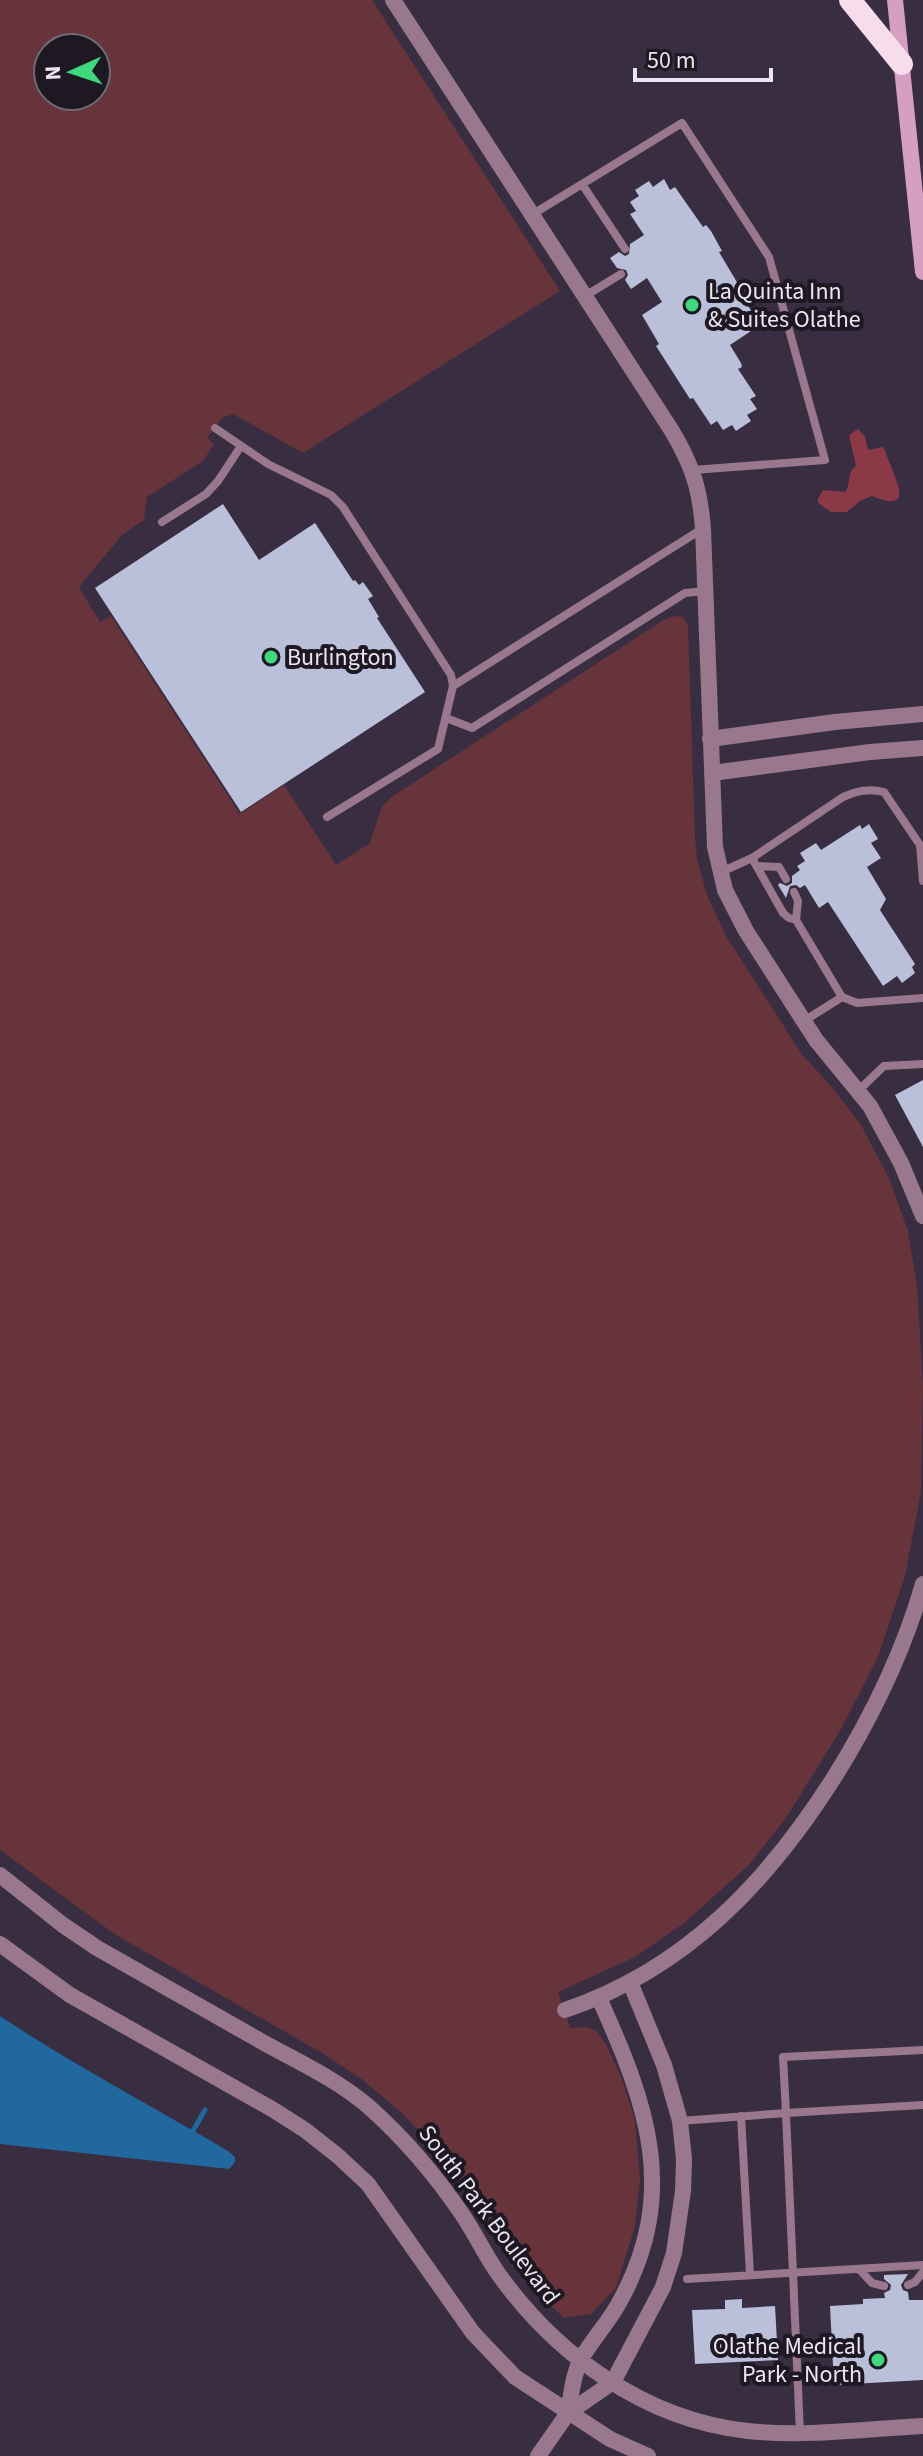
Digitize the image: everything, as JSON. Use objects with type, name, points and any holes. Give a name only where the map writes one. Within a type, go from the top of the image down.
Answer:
[{"type":"highway","points":[[850,0],[902,64]]},
{"type":"main road","points":[[895,0],[923,272]]},
{"type":"street","points":[[393,0],[672,431],[693,470],[703,529],[715,847],[725,890],[746,931],[804,1021],[887,1134],[923,1216]]},
{"type":"street","points":[[710,739],[923,714]]},
{"type":"street","points":[[712,773],[923,748]]},
{"type":"street","points":[[565,2010],[599,1998],[630,1982],[688,1945],[742,1899],[773,1864],[812,1812],[882,1695],[906,1639],[923,1584]]},
{"type":"street","name":"South Park Boulevard","points":[[0,1875],[97,1948],[284,2053],[367,2106],[407,2143],[464,2217],[495,2270],[532,2315],[579,2361],[613,2382],[660,2407],[745,2431],[800,2433],[923,2426]]},
{"type":"street","points":[[0,1944],[70,1995],[272,2109],[316,2139],[368,2184],[473,2333],[515,2377],[610,2439],[648,2456]]},
{"type":"street","points":[[538,2456],[568,2413],[613,2382],[663,2287],[674,2253],[683,2191],[680,2121],[664,2065],[630,1982]]},
{"type":"street","points":[[568,2413],[579,2361],[619,2304],[629,2282],[648,2223],[652,2195],[651,2157],[639,2092],[599,1998]]},
{"type":"lane","points":[[533,214],[682,123],[769,257],[825,460],[693,470]]},
{"type":"lane","points":[[582,184],[625,249]]},
{"type":"lane","points":[[585,296],[621,274]]},
{"type":"lane","points":[[215,428],[279,470],[331,495],[343,507],[451,675],[453,686],[438,749],[327,817]]},
{"type":"lane","points":[[162,522],[206,494],[241,446]]},
{"type":"lane","points":[[453,686],[703,529]]},
{"type":"lane","points":[[446,718],[472,728],[685,593],[705,591]]},
{"type":"lane","points":[[720,873],[755,862],[843,797],[875,789],[884,792],[920,845],[923,881]]},
{"type":"lane","points":[[755,862],[779,867],[786,879]]},
{"type":"lane","points":[[755,862],[783,913],[796,920]]},
{"type":"lane","points":[[794,892],[798,901],[796,920],[842,997],[857,1003],[923,998]]},
{"type":"lane","points":[[804,1021],[842,997]]},
{"type":"lane","points":[[858,1091],[884,1066],[923,1064]]},
{"type":"lane","points":[[800,2433],[783,2057],[923,2050]]},
{"type":"lane","points":[[680,2121],[923,2105]]},
{"type":"lane","points":[[741,2116],[750,2275]]},
{"type":"lane","points":[[687,2279],[923,2265]]},
{"type":"lane","points":[[859,2269],[872,2283],[884,2286]]},
{"type":"lane","points":[[908,2285],[923,2272]]},
{"type":"shaded area","points":[[0,0],[372,0],[560,291],[303,453],[233,414],[222,418],[207,438],[214,444],[203,461],[147,497],[144,520],[122,535],[79,587],[100,622],[111,616],[240,814],[284,785],[336,865],[370,843],[382,806],[393,796],[665,619],[683,617],[688,626],[695,836],[697,859],[707,895],[726,936],[801,1053],[861,1125],[889,1178],[908,1231],[917,1286],[923,1386],[921,1492],[905,1576],[878,1657],[840,1731],[786,1818],[749,1865],[683,1924],[635,1957],[558,1992],[570,2028],[595,2030],[606,2044],[622,2079],[635,2120],[640,2180],[635,2226],[616,2288],[591,2314],[564,2318],[536,2291],[504,2250],[441,2155],[403,2114],[363,2080],[322,2053],[116,1935],[0,1850]]},
{"type":"shaded area","points":[[858,429],[865,437],[868,450],[883,447],[885,450],[899,496],[887,501],[872,496],[847,512],[831,512],[818,503],[818,499],[823,490],[845,492],[847,489],[856,466],[849,435]]},
{"type":"water","points":[[0,2016],[228,2151],[235,2157],[235,2162],[229,2169],[0,2144]]},
{"type":"building","name":"La Quinta Inn & Suites Olathe","points":[[664,179],[670,190],[675,187],[703,227],[706,225],[711,231],[722,251],[719,252],[760,325],[730,345],[741,363],[742,367],[738,369],[756,396],[750,399],[757,409],[747,415],[751,421],[736,431],[732,425],[723,430],[717,421],[711,425],[693,398],[690,399],[656,346],[659,344],[642,315],[662,302],[647,278],[631,289],[625,280],[628,275],[626,270],[617,268],[610,258],[619,252],[625,256],[629,254],[630,244],[644,235],[630,214],[636,211],[630,202],[639,196],[635,190],[649,181],[653,187]]},
{"type":"building","name":"Burlington","points":[[223,504],[259,560],[315,523],[353,581],[359,585],[363,582],[373,596],[368,599],[377,618],[425,692],[241,812],[95,588]]},
{"type":"building","points":[[869,824],[878,839],[871,843],[881,858],[867,867],[886,899],[880,910],[915,964],[912,967],[915,973],[902,983],[897,976],[883,986],[828,902],[819,908],[805,885],[800,888],[790,886],[786,898],[778,885],[792,883],[792,876],[800,870],[797,866],[805,861],[800,853],[816,843],[821,850],[860,825],[862,829]]},
{"type":"building","points":[[923,1080],[923,1147],[895,1095]]},
{"type":"building","name":"Olathe Medical Park - North","points":[[908,2274],[901,2285],[903,2290],[908,2292],[909,2300],[923,2300],[923,2380],[834,2385],[830,2306],[863,2304],[863,2299],[885,2298],[884,2293],[890,2290],[891,2285],[884,2275]]},
{"type":"building","points":[[742,2299],[742,2308],[775,2306],[778,2360],[695,2364],[692,2310],[725,2309],[725,2300]]},
{"type":"waterway","points":[[190,2136],[205,2110]]},
{"type":"place","name":"La Quinta Inn & Suites Olathe","points":[[692,305]]},
{"type":"place","name":"Burlington","points":[[271,657]]},
{"type":"place","name":"Olathe Medical Park - North","points":[[878,2360]]}]
